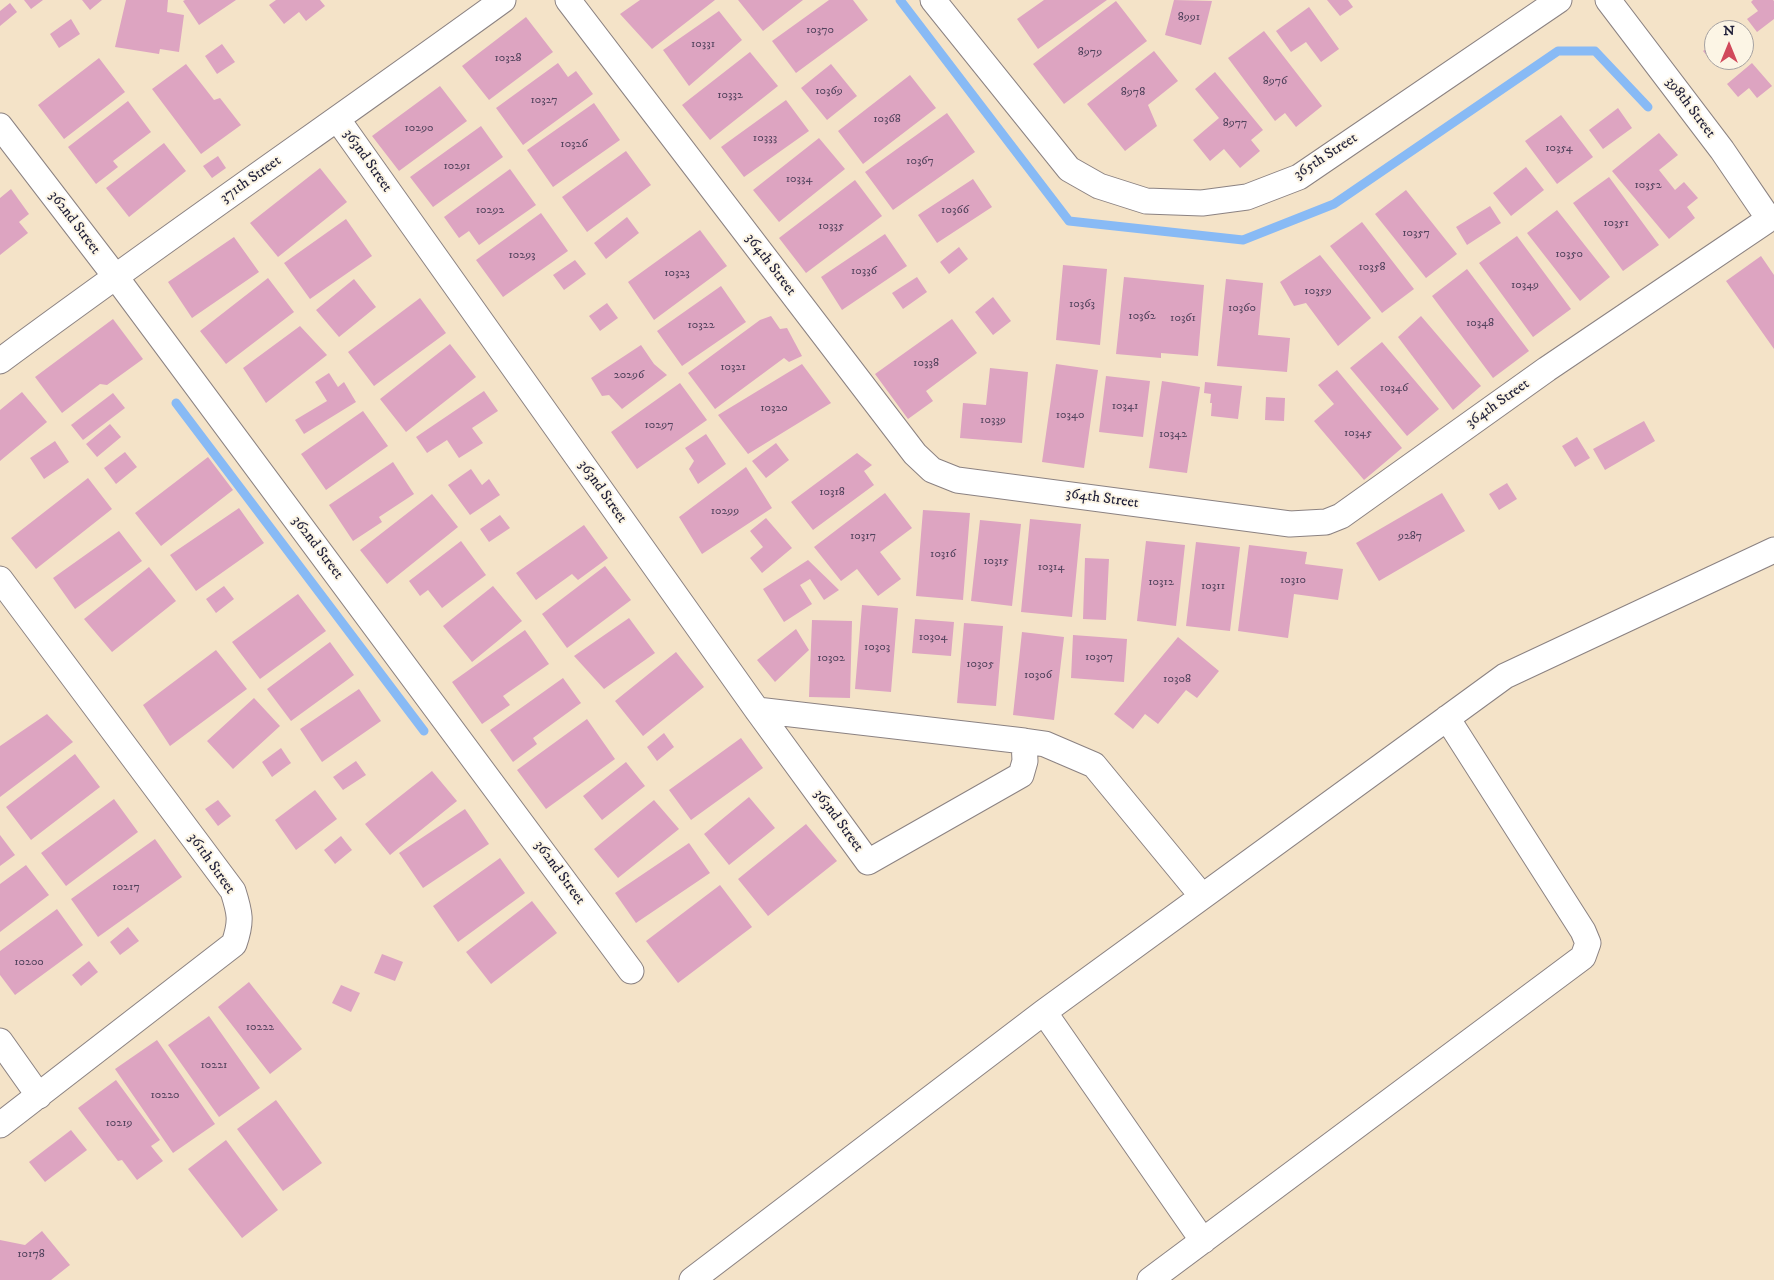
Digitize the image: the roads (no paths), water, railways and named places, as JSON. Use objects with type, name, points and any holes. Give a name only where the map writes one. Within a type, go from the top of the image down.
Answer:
[{"type":"street","name":"371th Street","points":[[0,361],[115,276],[338,120],[503,0]]},
{"type":"street","name":"364th Street","points":[[568,0],[914,454],[932,470],[957,480],[1290,524],[1326,522],[1341,516],[1547,369],[1771,218]]},
{"type":"street","name":"365th Street","points":[[933,0],[1069,169],[1099,186],[1146,202],[1202,203],[1247,197],[1299,177],[1559,0]]},
{"type":"street","name":"398th Street","points":[[1608,0],[1771,218]]},
{"type":"street","name":"363nd Street","points":[[338,120],[757,710],[868,862],[1020,775],[1025,760],[1024,741]]},
{"type":"street","name":"362nd Street","points":[[0,126],[115,276],[631,971]]},
{"type":"street","points":[[692,1280],[1044,1012],[1504,676],[1774,550]]},
{"type":"street","name":"361th Street","points":[[0,579],[233,891],[239,910],[239,928],[234,944],[0,1125]]},
{"type":"street","points":[[757,710],[1045,744],[1094,765],[1202,896]]},
{"type":"street","points":[[1150,1280],[1583,957],[1588,943],[1584,931],[1447,718]]},
{"type":"street","points":[[1044,1012],[1202,1241]]},
{"type":"street","points":[[0,1041],[39,1096]]},
{"type":"waterway","points":[[900,0],[1069,221],[1243,240],[1334,204],[1558,51],[1595,51],[1648,107]]},
{"type":"waterway","points":[[176,403],[424,731]]}]
